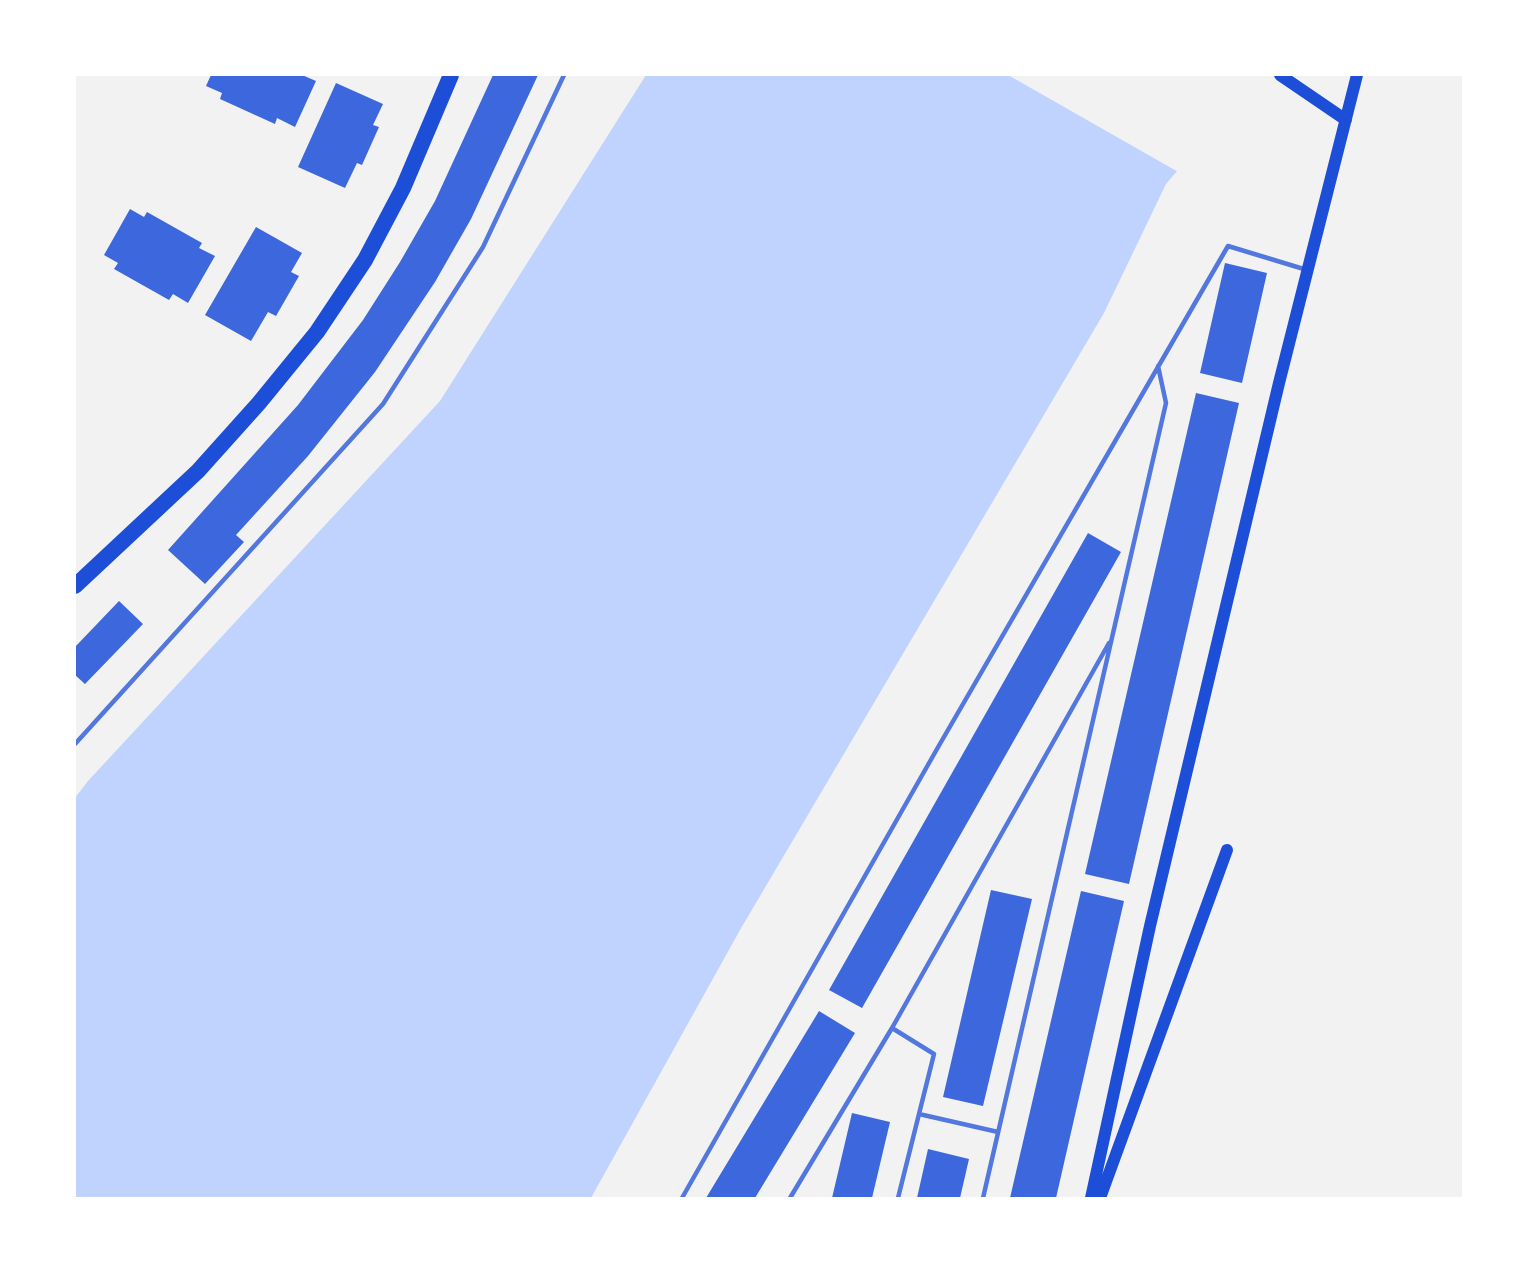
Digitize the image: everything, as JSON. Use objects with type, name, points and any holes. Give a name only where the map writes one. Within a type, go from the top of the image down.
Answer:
[{"type":"highway","points":[[75,586],[198,471],[317,333],[365,260],[403,188],[451,75]]},
{"type":"main road","points":[[1280,75],[1346,120]]},
{"type":"main road","points":[[1091,1198],[1150,926],[1276,395],[1357,75]]},
{"type":"main road","points":[[1100,1198],[1227,850]]},
{"type":"lane","points":[[75,744],[383,404],[483,247],[564,75]]},
{"type":"lane","points":[[682,1198],[931,759],[1227,246],[1308,270]]},
{"type":"lane","points":[[983,1198],[1166,403],[1158,366]]},
{"type":"lane","points":[[790,1198],[892,1028],[1112,639]]},
{"type":"lane","points":[[892,1028],[934,1054],[898,1198]]},
{"type":"lane","points":[[919,1114],[998,1132]]},
{"type":"water","points":[[646,75],[1250,75],[1240,98],[1166,184],[1104,313],[740,930],[591,1198],[75,1198],[75,798],[88,781],[440,401]]},
{"type":"pier","points":[[1008,75],[1253,75],[1243,100],[1180,173]]},
{"type":"building","points":[[211,75],[302,75],[316,81],[295,127],[277,118],[275,124],[220,99],[222,93],[206,86]]},
{"type":"building","points":[[493,75],[538,75],[471,219],[435,282],[375,372],[308,456],[236,535],[244,542],[205,584],[168,550],[298,405],[363,320],[435,201]]},
{"type":"building","points":[[336,83],[383,104],[373,125],[379,127],[362,165],[357,163],[345,188],[298,167]]},
{"type":"building","points":[[130,209],[144,217],[147,212],[202,243],[199,248],[215,256],[188,303],[173,294],[169,300],[114,269],[118,263],[104,255]]},
{"type":"building","points":[[256,227],[302,253],[291,272],[299,276],[276,316],[268,312],[251,341],[205,315]]},
{"type":"building","points":[[1225,263],[1267,273],[1242,383],[1200,373]]},
{"type":"building","points":[[1196,393],[1239,403],[1129,884],[1085,874]]},
{"type":"building","points":[[1088,533],[1121,552],[862,1008],[829,990]]},
{"type":"building","points":[[119,601],[143,624],[85,684],[75,675],[75,647]]},
{"type":"building","points":[[991,890],[1032,899],[983,1106],[943,1097]]},
{"type":"building","points":[[1081,891],[1124,901],[1056,1198],[1010,1198]]},
{"type":"building","points":[[819,1011],[855,1033],[755,1198],[706,1198]]},
{"type":"building","points":[[852,1113],[890,1122],[872,1198],[832,1198]]},
{"type":"building","points":[[928,1149],[969,1159],[960,1198],[917,1198]]}]
